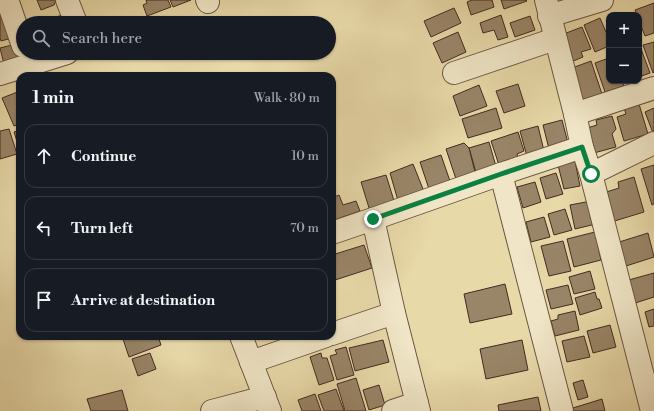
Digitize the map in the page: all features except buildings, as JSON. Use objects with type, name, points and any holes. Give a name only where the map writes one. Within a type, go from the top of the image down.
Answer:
[{"type":"street","points":[[602,0],[547,8],[652,411]]},
{"type":"street","points":[[9,5],[16,25]]},
{"type":"street","points":[[454,73],[555,39]]},
{"type":"street","points":[[0,74],[18,60]]},
{"type":"street","points":[[575,114],[654,88]]},
{"type":"street","points":[[591,174],[654,143]]},
{"type":"street","points":[[336,232],[582,147]]},
{"type":"street","points":[[501,174],[562,411]]},
{"type":"street","points":[[373,219],[394,313],[418,407],[393,411]]},
{"type":"street","points":[[336,333],[394,313]]},
{"type":"street","points":[[212,411],[268,404],[243,340]]},
{"type":"street","points":[[251,362],[314,340]]},
{"type":"route","points":[[373,219],[582,147],[591,174]]}]
